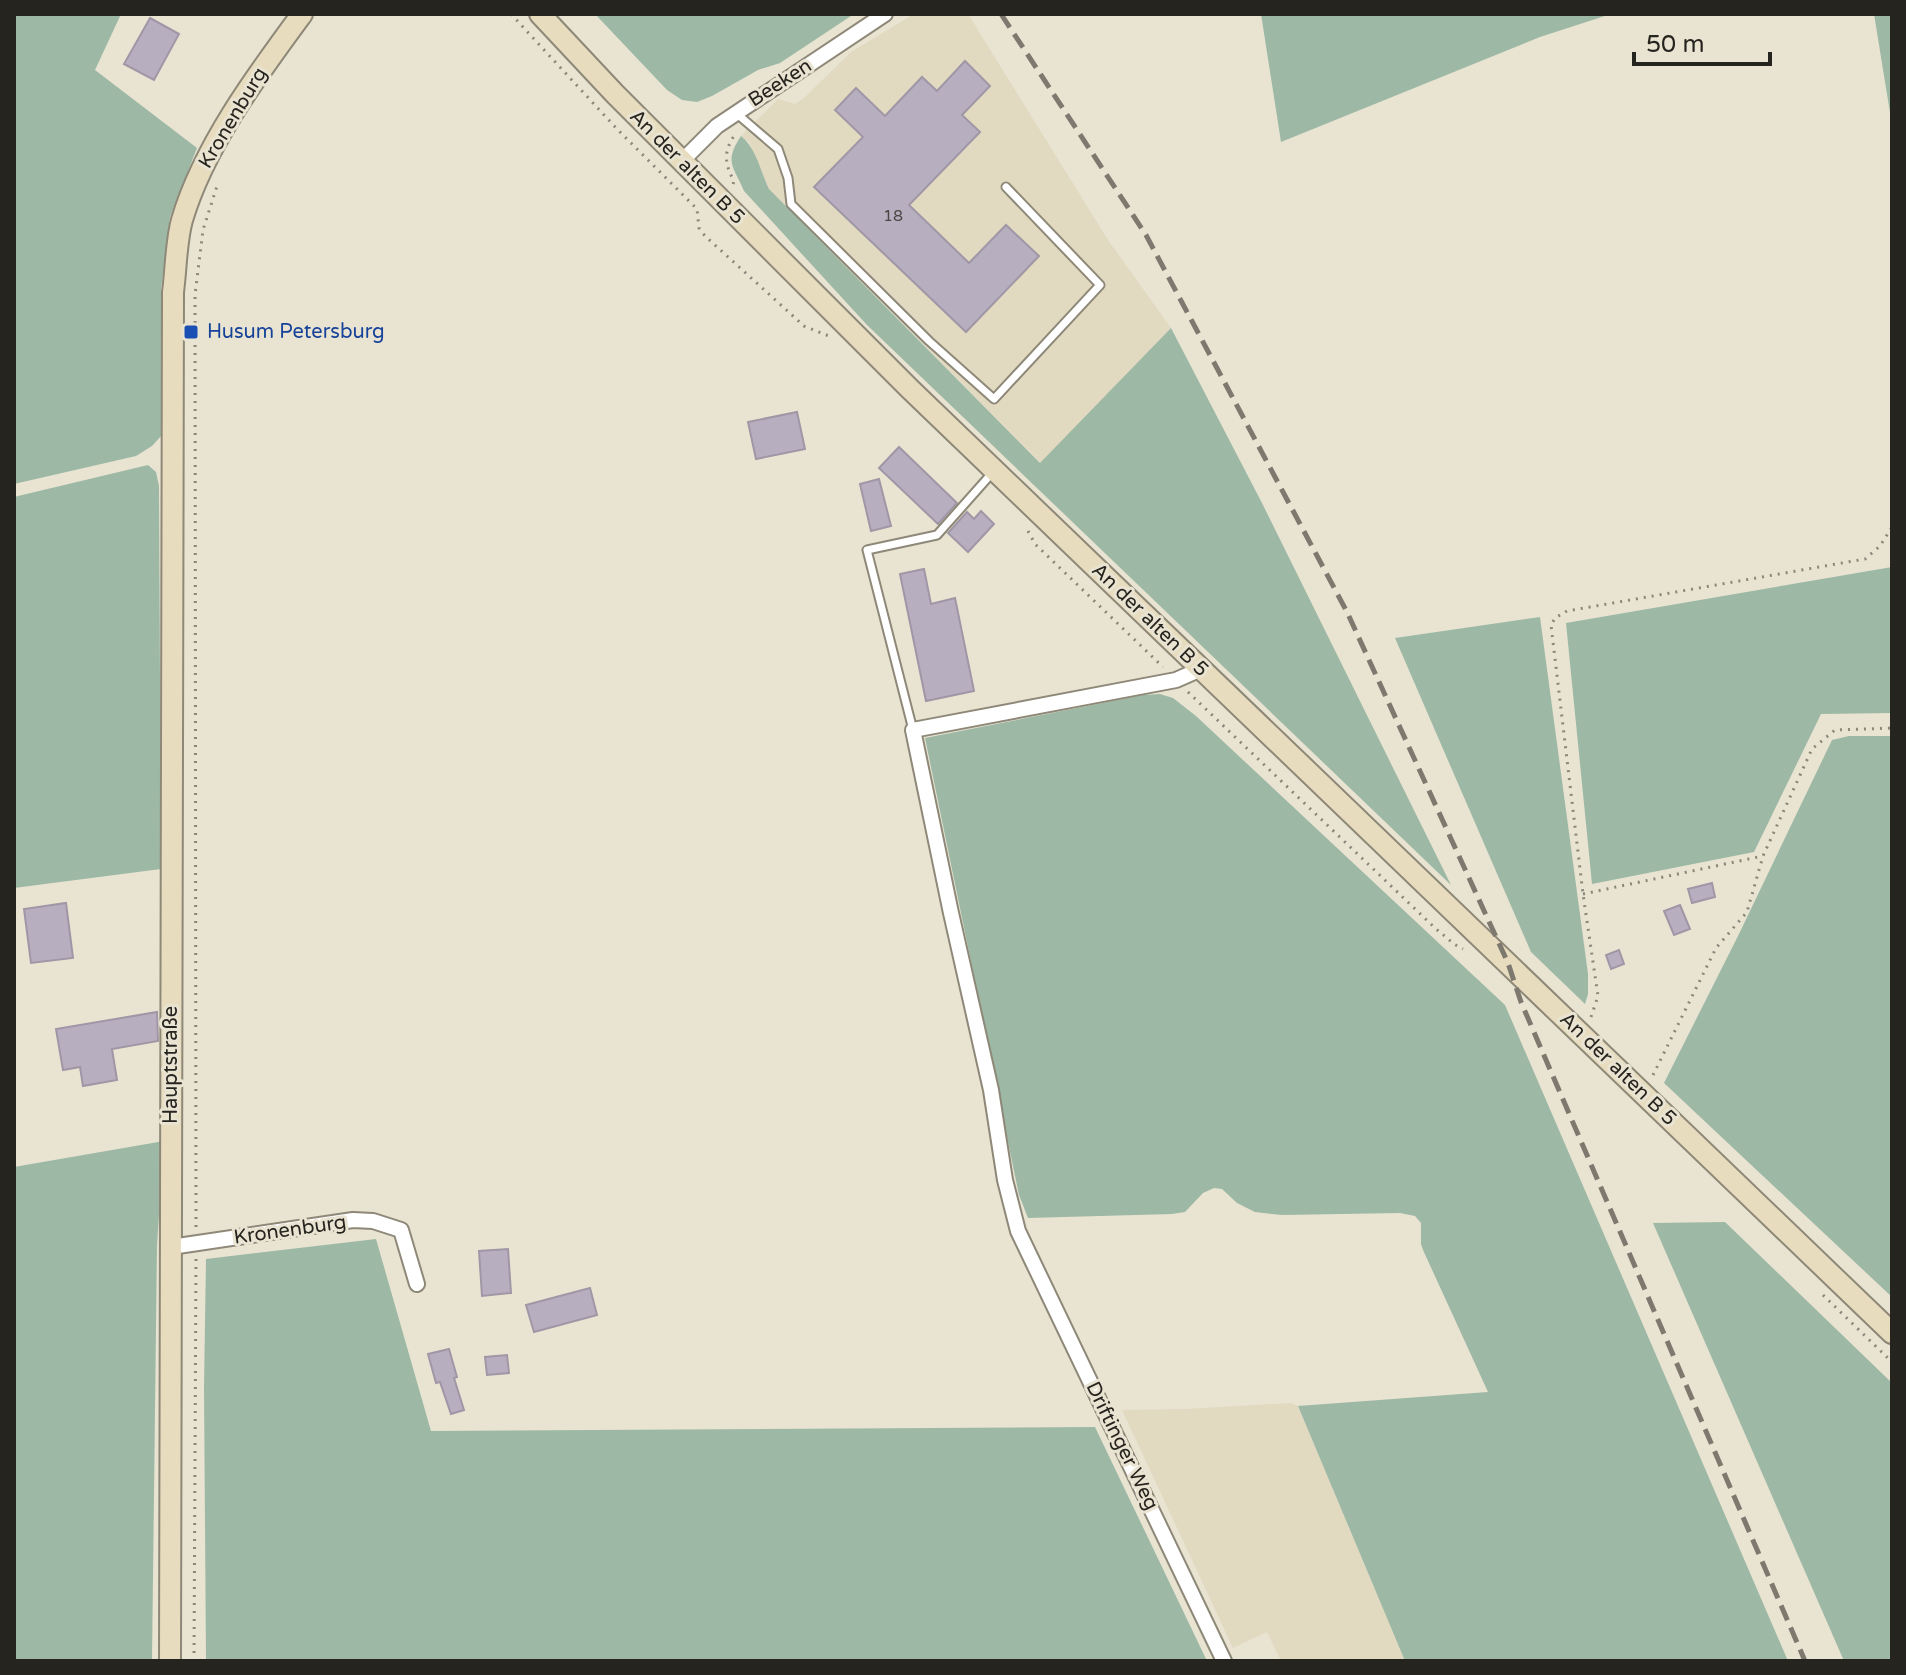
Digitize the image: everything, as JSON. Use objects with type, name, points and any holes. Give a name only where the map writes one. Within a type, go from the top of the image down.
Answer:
[{"type":"main road","name":"Kronenburg","points":[[172,470],[173,292],[181,221],[206,159],[262,67],[302,14]]},
{"type":"main road","name":"An der alten B 5","points":[[540,14],[854,335],[1892,1333]]},
{"type":"main road","name":"Hauptstraße","points":[[170,1661],[172,470]]},
{"type":"street","name":"Beeken","points":[[682,161],[717,126],[885,14]]},
{"type":"street","points":[[913,730],[1176,680],[1201,669]]},
{"type":"street","name":"Driftinger Weg","points":[[913,730],[991,1090],[1005,1180],[1018,1231],[1224,1661]]},
{"type":"street","name":"Kronenburg","points":[[171,1247],[353,1220],[373,1221],[401,1230],[417,1284]]},
{"type":"lane","points":[[736,113],[778,149],[788,178],[791,204],[929,341],[994,399],[1100,285],[1006,187]]},
{"type":"lane","points":[[913,730],[867,550],[937,535],[994,470]]},
{"type":"path","points":[[699,215],[711,211],[733,188],[734,181],[728,171],[726,156],[736,132],[736,113]]},
{"type":"path","points":[[194,1661],[195,295],[203,230],[217,184]]},
{"type":"path","points":[[1581,1034],[1594,1012],[1598,996],[1551,625],[1555,618],[1567,611],[1865,559],[1880,546],[1892,527]]},
{"type":"path","points":[[1644,1094],[1716,948],[1747,912],[1763,856],[1812,749],[1835,730],[1892,728]]},
{"type":"path","points":[[1583,894],[1763,856]]},
{"type":"shaded area","points":[[914,14],[968,14],[1108,240],[1171,328],[1041,463],[769,189],[749,142],[741,136],[778,99],[795,104],[851,52]]},
{"type":"shaded area","points":[[1291,1403],[1298,1406],[1405,1661],[1281,1661],[1267,1632],[1233,1648],[1122,1410]]},
{"type":"green space","points":[[14,14],[121,14],[95,70],[197,148],[170,217],[161,289],[162,435],[136,456],[14,484]]},
{"type":"green space","points":[[595,14],[854,14],[780,63],[758,70],[697,102],[682,100],[667,90]]},
{"type":"green space","points":[[1261,14],[1611,14],[1540,37],[1281,142]]},
{"type":"green space","points":[[1874,14],[1892,14],[1892,125]]},
{"type":"green space","points":[[741,136],[755,154],[769,189],[1040,463],[1171,328],[1262,503],[1451,885],[867,325],[744,191],[732,164],[733,152]]},
{"type":"green space","points":[[148,465],[156,472],[159,486],[161,869],[14,888],[14,497]]},
{"type":"green space","points":[[1892,567],[1892,713],[1821,714],[1754,852],[1592,884],[1566,623]]},
{"type":"green space","points":[[1540,617],[1588,974],[1585,1004],[1531,952],[1395,638]]},
{"type":"green space","points":[[1160,694],[1173,698],[1196,716],[1505,1005],[1788,1661],[1405,1661],[1298,1406],[1488,1392],[1423,1250],[1421,1223],[1415,1216],[1400,1213],[1282,1215],[1255,1212],[1237,1203],[1222,1189],[1214,1188],[1203,1193],[1185,1212],[1028,1218],[1019,1195],[925,738]]},
{"type":"green space","points":[[1849,736],[1892,736],[1892,1297],[1664,1083],[1832,740]]},
{"type":"green space","points":[[164,1141],[157,1245],[152,1661],[14,1661],[14,1167]]},
{"type":"green space","points":[[1725,1222],[1892,1383],[1892,1661],[1844,1661],[1653,1223]]},
{"type":"green space","points":[[376,1239],[431,1431],[1095,1427],[1207,1661],[206,1661],[206,1259]]},
{"type":"building","points":[[150,18],[179,34],[154,80],[124,64]]},
{"type":"building","points":[[965,61],[990,86],[962,115],[980,132],[909,205],[969,263],[1006,225],[1039,256],[966,332],[814,187],[863,137],[835,110],[856,88],[885,116],[922,77],[937,91]]},
{"type":"building","points":[[797,412],[805,449],[756,459],[748,422]]},
{"type":"building","points":[[899,447],[957,503],[938,524],[879,468]]},
{"type":"building","points":[[879,479],[891,526],[871,531],[860,484]]},
{"type":"building","points":[[981,511],[994,524],[968,552],[948,533],[967,512],[974,519]]},
{"type":"building","points":[[924,569],[931,604],[955,598],[974,691],[926,701],[900,574]]},
{"type":"building","points":[[1712,883],[1715,897],[1692,903],[1688,889]]},
{"type":"building","points":[[66,903],[73,958],[31,963],[24,909]]},
{"type":"building","points":[[1680,905],[1690,929],[1674,935],[1664,911]]},
{"type":"building","points":[[1619,950],[1624,964],[1611,969],[1606,955]]},
{"type":"building","points":[[157,1012],[158,1041],[112,1049],[117,1080],[83,1086],[80,1067],[63,1070],[56,1029]]},
{"type":"building","points":[[508,1249],[511,1293],[482,1296],[479,1251]]},
{"type":"building","points":[[590,1288],[597,1315],[534,1332],[526,1305]]},
{"type":"building","points":[[449,1349],[464,1410],[451,1414],[440,1382],[436,1383],[428,1354]]},
{"type":"building","points":[[507,1355],[509,1373],[487,1375],[485,1357]]},
{"type":"railway","points":[[1001,14],[1146,235],[1347,612],[1508,963],[1521,1002],[1805,1661]]},
{"type":"place","name":"Husum Petersburg","points":[[191,332]]}]
